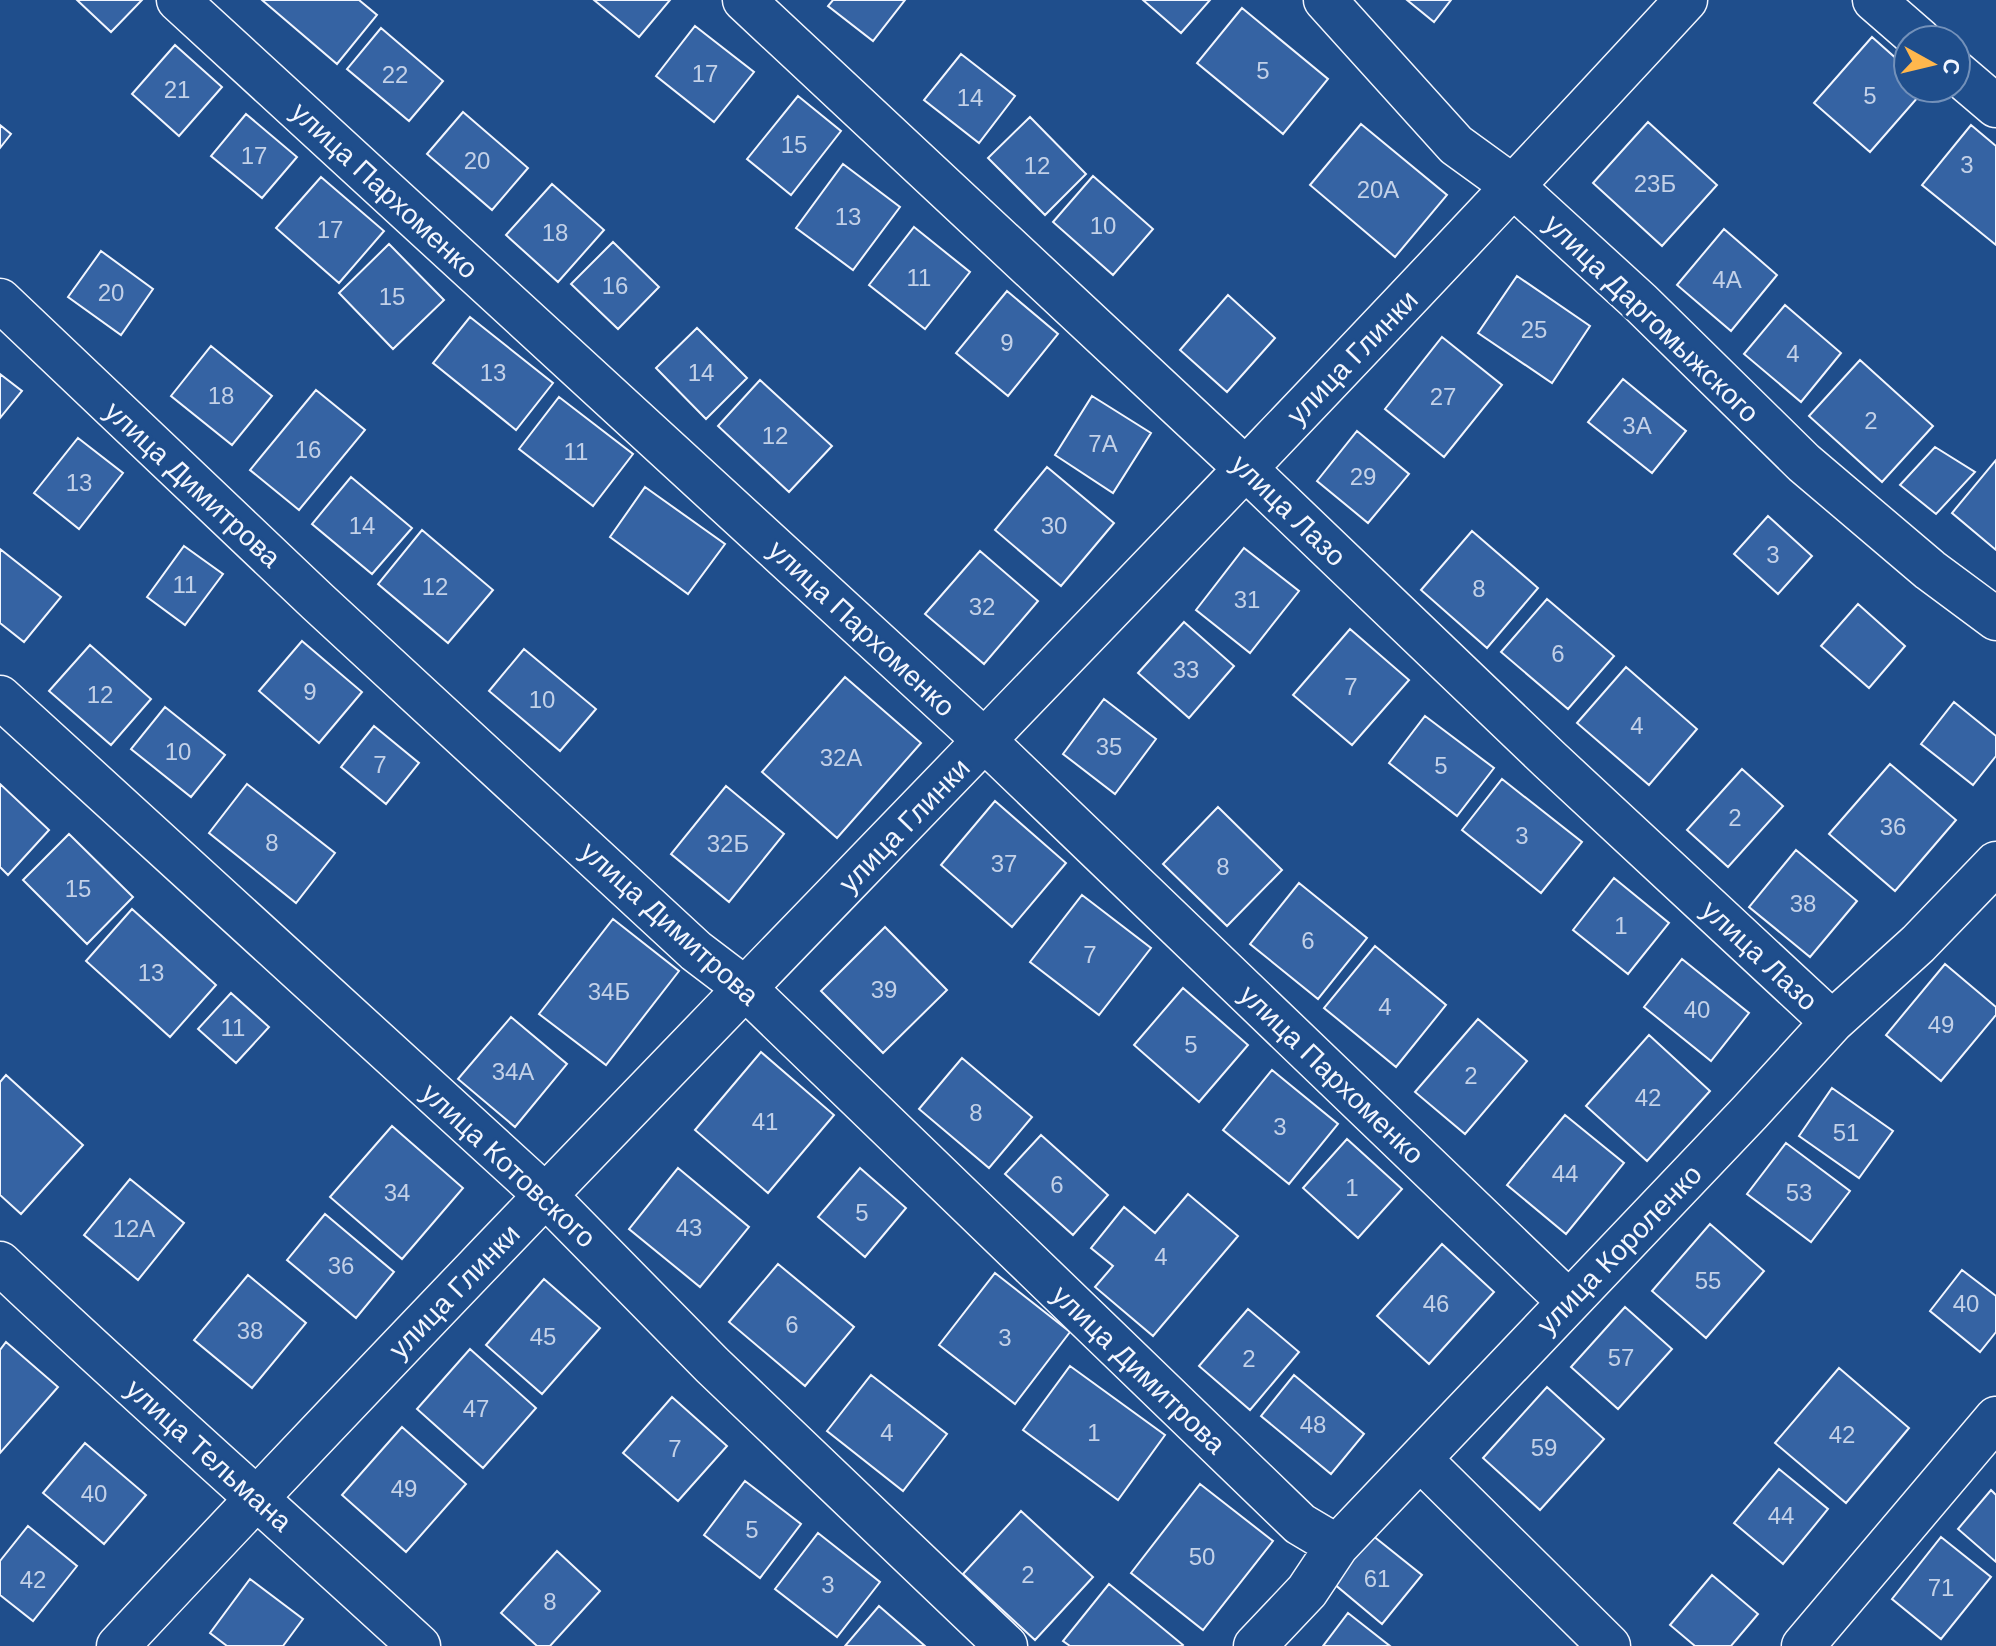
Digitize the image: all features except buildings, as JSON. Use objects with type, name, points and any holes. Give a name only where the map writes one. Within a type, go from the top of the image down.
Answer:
[{"type":"street","name":"улица Пархоменко","points":[[178,0],[984,740],[1569,1302]]},
{"type":"street","name":"улица Лазо","points":[[744,0],[1832,1022]]},
{"type":"street","name":"улица Даргомыжского","points":[[1325,0],[1456,145],[1514,187],[1640,302],[1804,463],[1930,570],[1996,619]]},
{"type":"street","name":"улица Глинки","points":[[118,1646],[545,1195],[1514,187],[1686,0]]},
{"type":"street","points":[[1874,0],[1902,24]]},
{"type":"street","points":[[1972,86],[1996,106]]},
{"type":"street","name":"улица Димитрова","points":[[0,300],[364,644],[696,951],[746,989],[1300,1524],[1337,1546]]},
{"type":"street","name":"улица Котовского","points":[[0,697],[545,1195],[712,1365],[1006,1646]]},
{"type":"street","name":"улица Короленко","points":[[1255,1646],[1307,1591],[1337,1546],[1832,1022],[1918,944],[1996,863]]},
{"type":"street","name":"улица Тельмана","points":[[0,1263],[109,1367],[419,1646]]},
{"type":"street","points":[[1803,1646],[1996,1418]]},
{"type":"street","points":[[1420,1459],[1609,1646]]}]
